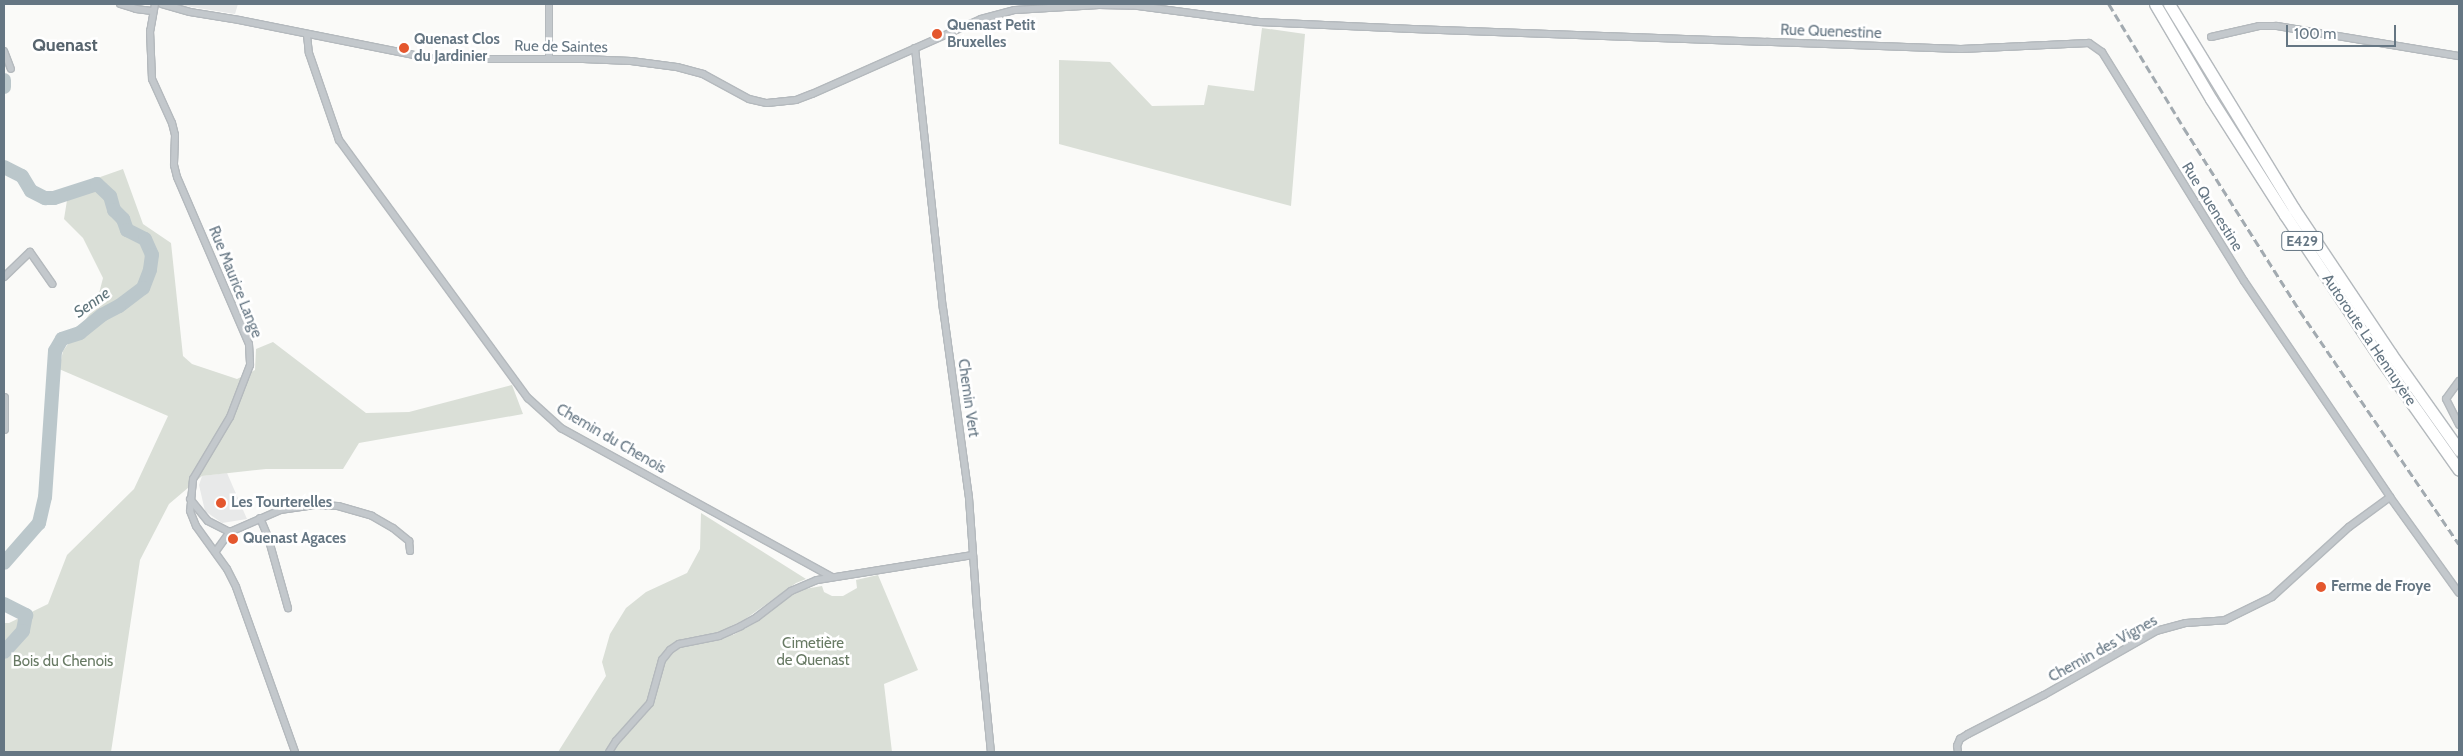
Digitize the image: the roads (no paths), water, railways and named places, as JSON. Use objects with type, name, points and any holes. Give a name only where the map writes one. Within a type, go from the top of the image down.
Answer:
[{"type":"highway","name":"Autoroute La Hennuyère","points":[[2156,4],[2211,99],[2285,215],[2382,361],[2459,470]]},
{"type":"highway","name":"Autoroute La Hennuyère","points":[[2169,4],[2294,209],[2391,354],[2459,450]]},
{"type":"street","points":[[120,4],[152,11]]},
{"type":"street","name":"Rue Maurice Lange","points":[[155,4],[152,11],[150,31],[152,79],[172,123],[175,135],[174,165],[248,344],[250,365],[234,408],[222,432],[197,471],[190,498],[190,511],[196,526],[216,551],[236,587],[295,752]]},
{"type":"street","name":"Rue de Saintes","points":[[162,4],[190,12],[434,59],[549,58],[631,61],[677,66],[703,74],[749,99],[777,102],[812,94],[916,48]]},
{"type":"street","points":[[549,4],[549,58]]},
{"type":"street","name":"Rue Quenestine","points":[[916,48],[981,19],[1016,7],[1118,4],[1252,22],[1293,24],[1961,49],[2074,43],[2092,44],[2102,52],[2244,281],[2390,497],[2459,593]]},
{"type":"street","points":[[2211,38],[2259,26],[2277,26],[2459,56]]},
{"type":"street","name":"Chemin du Chenois","points":[[308,35],[309,52],[339,140],[534,404],[561,428],[832,577]]},
{"type":"street","name":"Chemin Vert","points":[[916,48],[943,308],[969,498],[991,752]]},
{"type":"street","points":[[4,51],[11,70]]},
{"type":"street","points":[[4,277],[30,252],[52,284]]},
{"type":"street","points":[[2459,381],[2446,399],[2459,425]]},
{"type":"street","points":[[4,398],[4,428]]},
{"type":"street","name":"Chemin des Vignes","points":[[1958,752],[1957,746],[1960,739],[1968,734],[2044,695],[2156,631],[2186,623],[2225,620],[2272,597],[2349,527],[2390,497]]},
{"type":"street","points":[[190,498],[208,521],[230,532]]},
{"type":"street","points":[[216,551],[230,532],[260,518],[299,506],[338,506],[354,509],[393,528],[409,541],[410,551]]},
{"type":"street","points":[[260,518],[268,537],[288,608]]},
{"type":"street","points":[[610,752],[616,741],[650,703],[662,660],[670,650],[679,644],[719,636],[741,626],[802,584],[832,577],[973,554]]},
{"type":"waterway","name":"Senne","points":[[4,80],[4,87]]},
{"type":"waterway","name":"Senne","points":[[4,167],[22,176],[31,191],[45,198],[54,198],[97,184],[110,196],[114,210],[123,219],[127,230],[145,239],[152,255],[150,270],[143,288],[119,306],[102,315],[80,333],[62,339],[55,351],[45,497],[39,523],[4,563]]},
{"type":"waterway","name":"Senne","points":[[4,604],[26,615],[23,631],[4,652]]},
{"type":"railway","points":[[2109,4],[2184,128],[2300,311],[2459,544]]},
{"type":"place","name":"Quenast Petit Bruxelles","points":[[937,34]]},
{"type":"place","name":"Quenast Clos du Jardinier","points":[[404,48]]},
{"type":"place","name":"Les Tourterelles","points":[[221,503]]},
{"type":"place","name":"Quenast Agaces","points":[[233,539]]},
{"type":"place","name":"Ferme de Froye","points":[[2321,587]]},
{"type":"district","name":"Quenast","points":[[65,45]]},
{"type":"park label","name":"Cimetière de Quenast","points":[[813,652]]},
{"type":"park label","name":"Bois du Chenois","points":[[63,662]]}]
